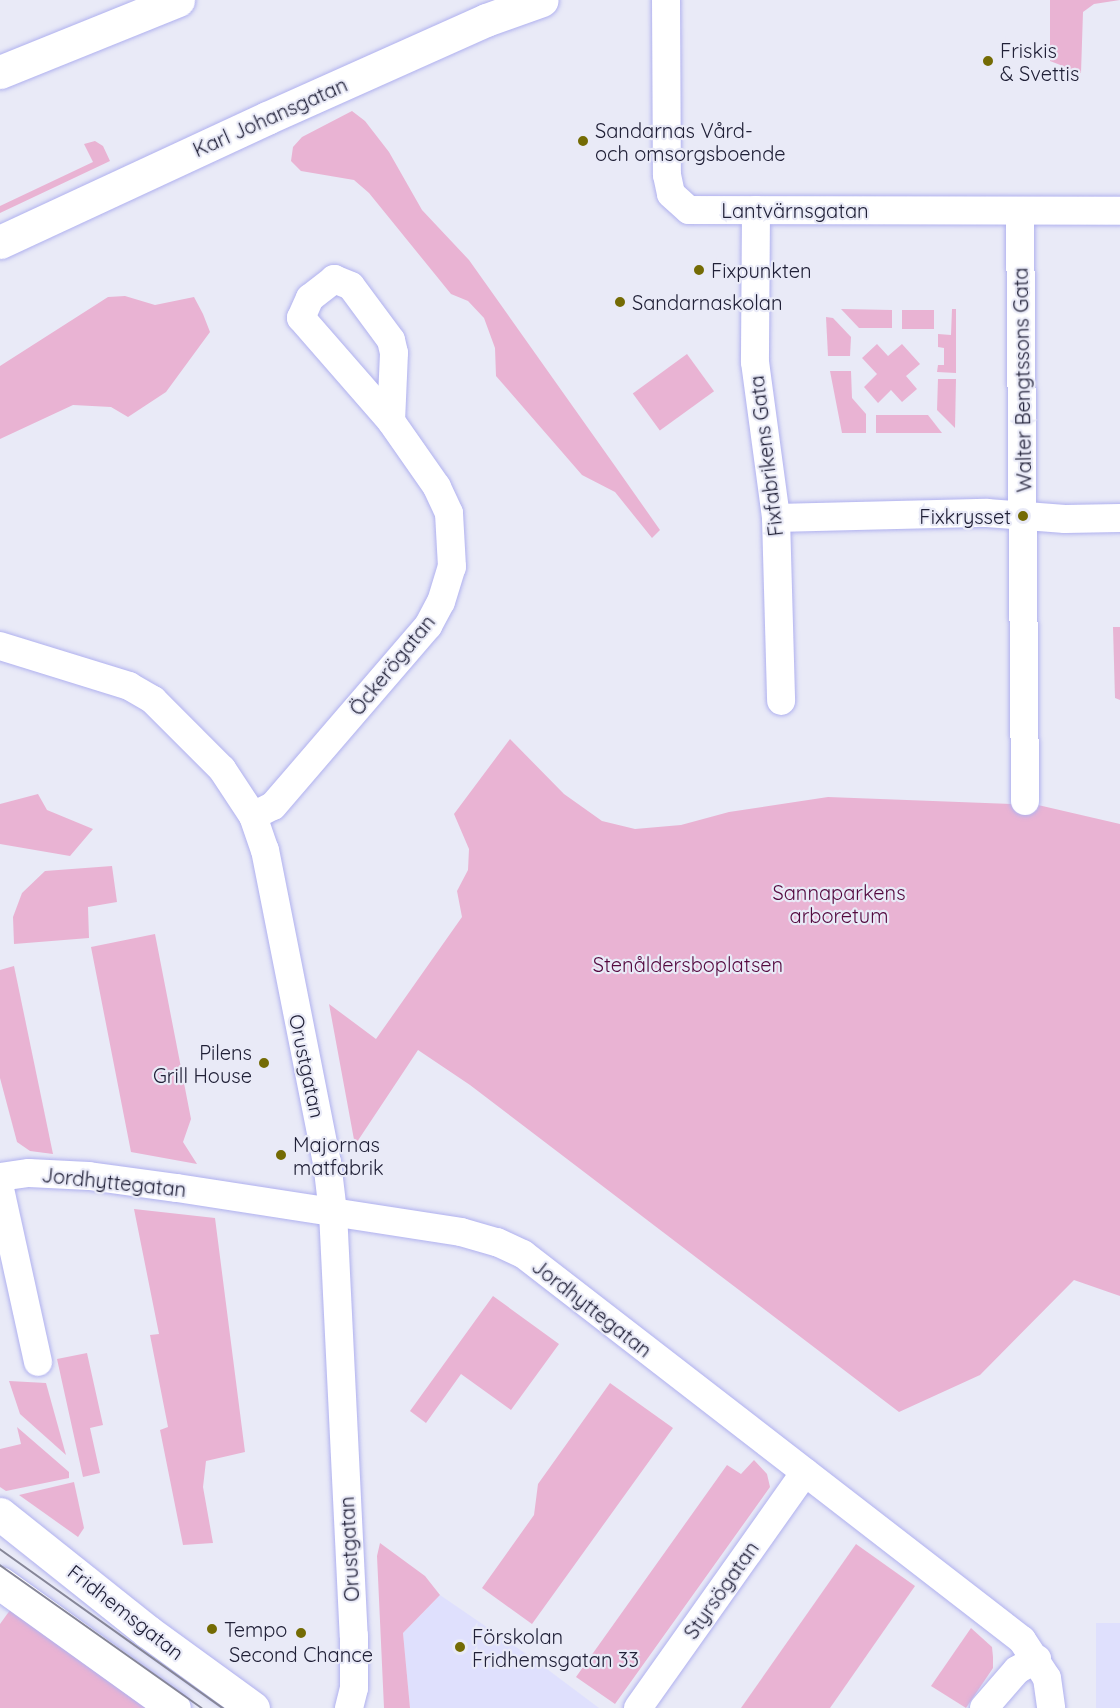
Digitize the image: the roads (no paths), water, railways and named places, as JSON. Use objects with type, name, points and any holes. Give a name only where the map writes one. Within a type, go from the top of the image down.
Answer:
[{"type":"main road","points":[[0,72],[178,0]]},
{"type":"main road","name":"Karl Johansgatan","points":[[0,242],[484,10],[542,0]]},
{"type":"main road","name":"Fridhemsgatan","points":[[0,1514],[147,1632],[253,1708]]},
{"type":"main road","points":[[0,1583],[174,1708]]},
{"type":"street","name":"Lantvärnsgatan","points":[[666,0],[667,166],[671,194],[689,210],[1120,211]]},
{"type":"street","name":"Fixfabrikens Gata","points":[[756,210],[755,362],[776,518],[781,701]]},
{"type":"street","name":"Walter Bengtssons Gata","points":[[1020,211],[1025,801]]},
{"type":"street","name":"Öckerögatan","points":[[253,816],[273,806],[428,626],[441,602],[452,567],[449,513],[437,487],[391,421]]},
{"type":"street","points":[[776,518],[987,513],[1120,518]]},
{"type":"street","name":"Orustgatan","points":[[0,646],[129,686],[153,700],[222,769],[253,816],[281,925],[333,1212],[354,1636],[354,1688],[349,1708]]},
{"type":"street","name":"Jordhyttegatan","points":[[0,1177],[29,1173],[89,1176],[461,1232],[497,1242],[523,1254],[1022,1640],[1037,1659],[1047,1678],[1051,1708]]},
{"type":"street","points":[[0,1189],[38,1362]]},
{"type":"street","name":"Styrsögatan","points":[[638,1708],[805,1472]]},
{"type":"street","points":[[984,1708],[1017,1670],[1037,1659]]},
{"type":"tram line","points":[[0,1549],[223,1708]]},
{"type":"tram line","points":[[0,1565],[202,1708]]},
{"type":"place","name":"Friskis & Svettis","points":[[988,61]]},
{"type":"place","name":"Sandarnas Vård- och omsorgsboende","points":[[583,141]]},
{"type":"place","name":"Fixpunkten","points":[[699,270]]},
{"type":"place","name":"Sandarnaskolan","points":[[620,302]]},
{"type":"place","name":"Fixkrysset","points":[[1023,516]]},
{"type":"place","name":"Pilens Grill House","points":[[264,1063]]},
{"type":"place","name":"Majornas matfabrik","points":[[281,1155]]},
{"type":"place","name":"Tempo","points":[[212,1629]]},
{"type":"place","name":"Second Chance","points":[[301,1633]]},
{"type":"place","name":"Förskolan Fridhemsgatan 33","points":[[460,1647]]},
{"type":"park label","name":"Sannaparkens arboretum","points":[[839,904]]},
{"type":"park label","name":"Stenåldersboplatsen","points":[[688,964]]}]
